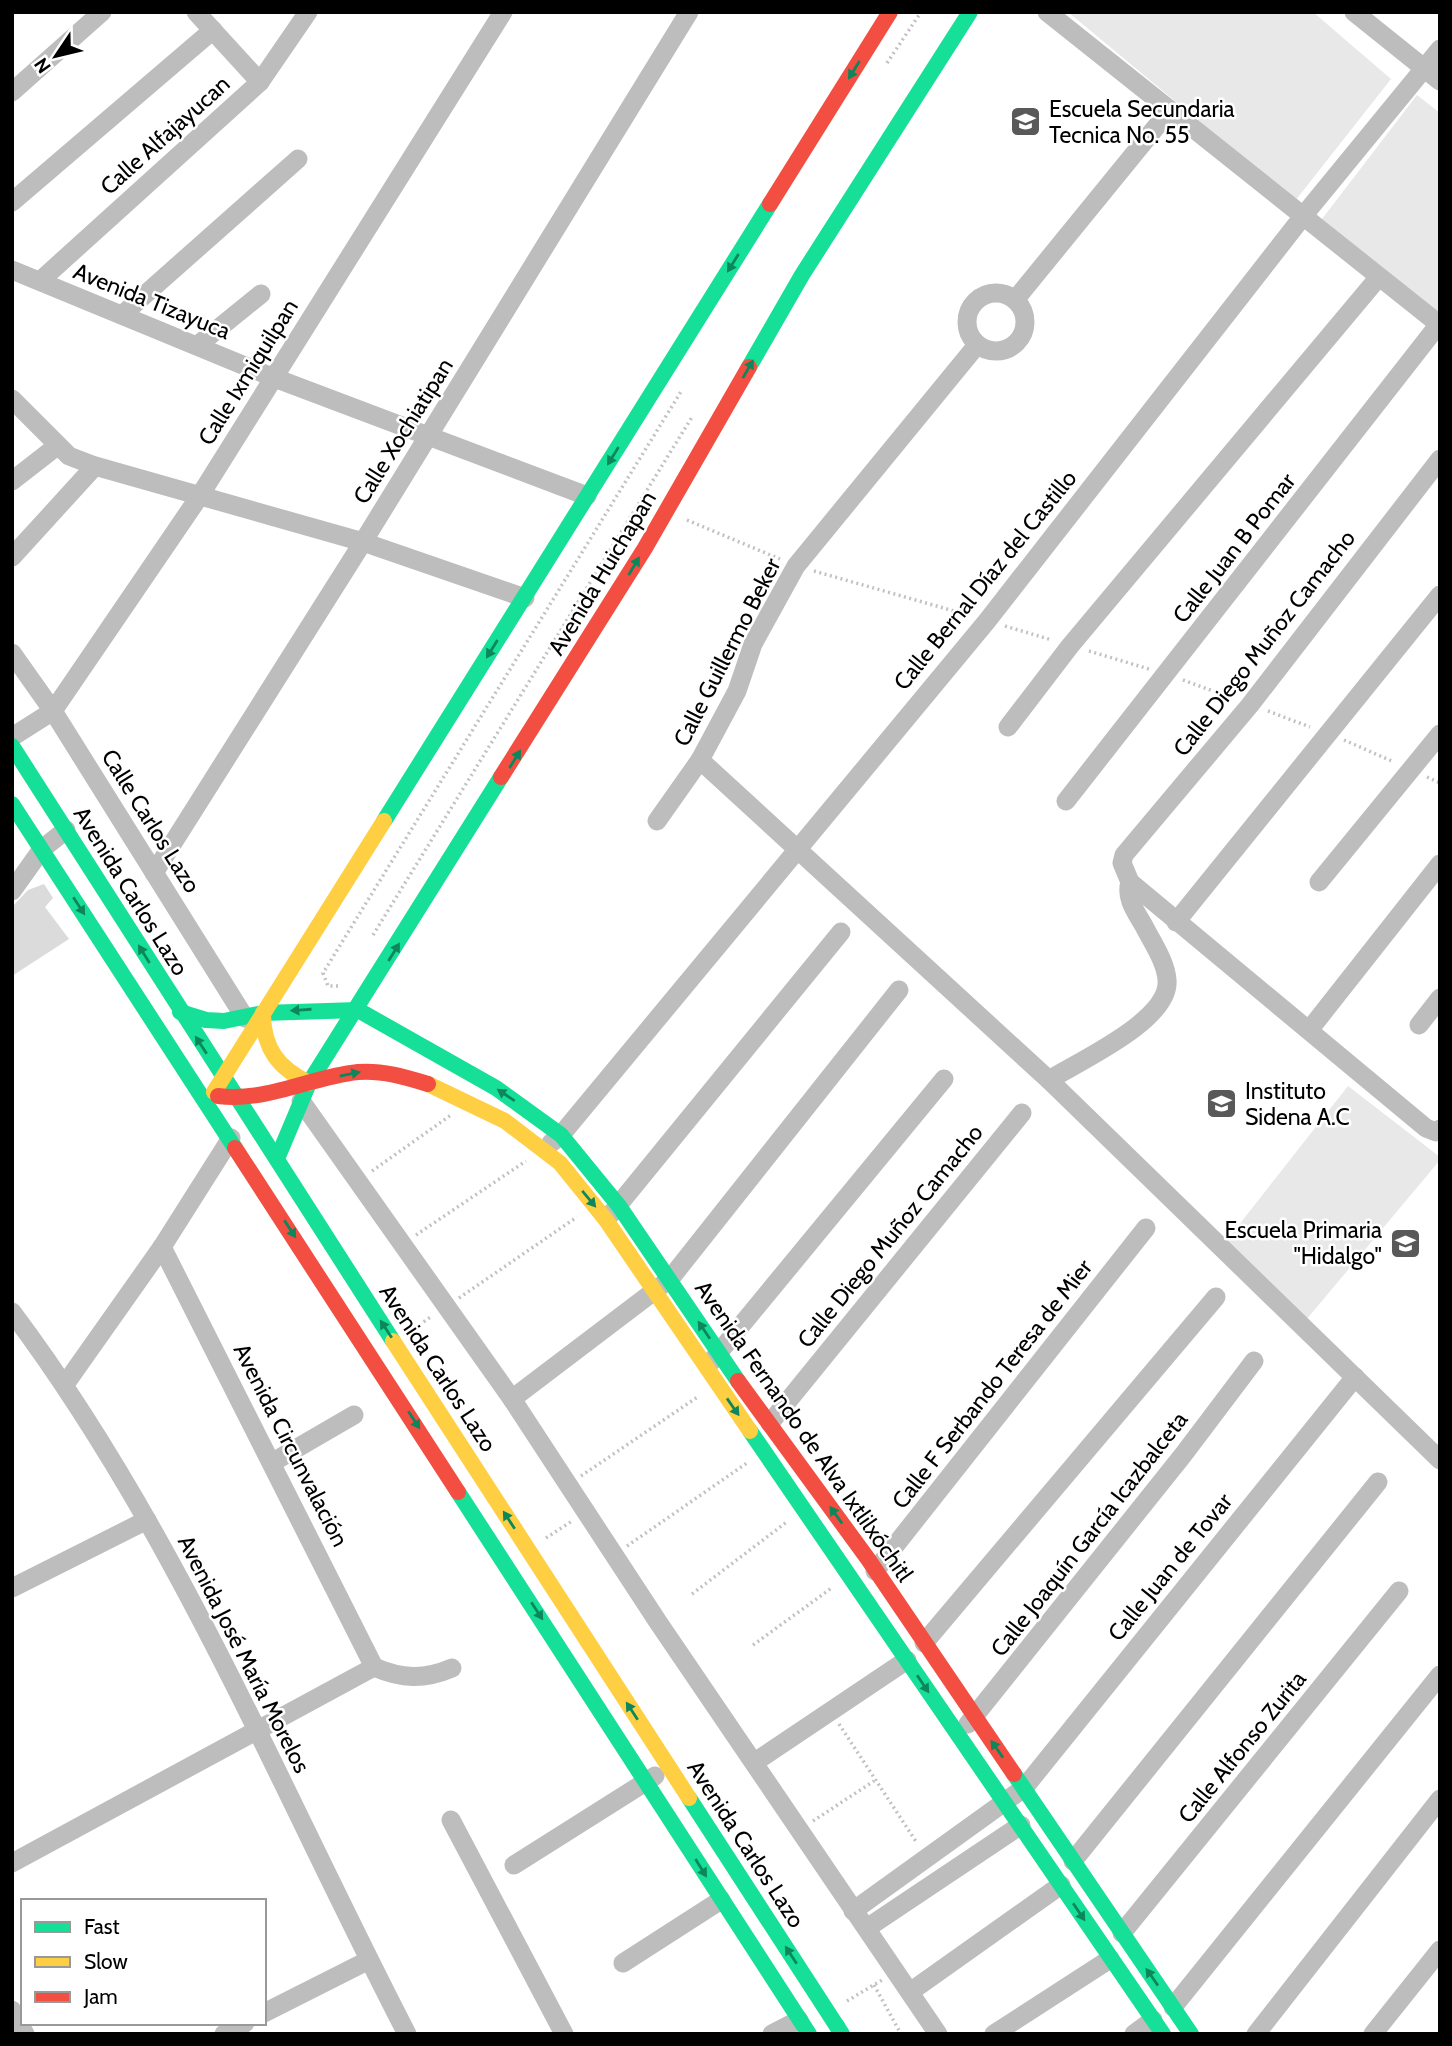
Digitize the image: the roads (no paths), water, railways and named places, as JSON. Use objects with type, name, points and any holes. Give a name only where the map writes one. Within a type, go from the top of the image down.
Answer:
[{"type":"street","points":[[12,92],[102,12]]},
{"type":"street","points":[[196,12],[260,82]]},
{"type":"street","name":"Calle Alfajayucan","points":[[40,281],[260,82],[308,12]]},
{"type":"street","name":"Calle Ixmiquilpan","points":[[14,739],[50,713],[199,497],[503,12]]},
{"type":"street","name":"Calle Xochiatipan","points":[[154,873],[363,542],[689,12]]},
{"type":"street","points":[[211,1099],[247,1038],[254,1015],[525,597],[890,12]]},
{"type":"street","name":"Avenida Huichapan","points":[[280,1152],[302,1098],[638,560],[802,275],[971,12]]},
{"type":"street","points":[[1047,12],[1439,325]]},
{"type":"street","points":[[1354,12],[1432,74]]},
{"type":"street","points":[[17,198],[213,30]]},
{"type":"street","name":"Calle Bernal Díaz del Castillo","points":[[544,1148],[561,1135],[799,852],[987,621],[1304,215],[1432,74],[1440,49]]},
{"type":"street","points":[[1015,300],[1169,111]]},
{"type":"street","points":[[122,315],[298,159]]},
{"type":"street","name":"Avenida Tizayuca","points":[[12,270],[272,377],[587,496]]},
{"type":"street","points":[[1008,727],[1070,646],[1378,278]]},
{"type":"street","points":[[994,293],[1015,300],[1026,320],[1018,342],[998,352],[977,345],[967,324],[968,313],[974,303],[994,293]]},
{"type":"street","points":[[198,345],[261,294]]},
{"type":"street","name":"Calle Juan B Pomar","points":[[1066,801],[1439,325]]},
{"type":"street","name":"Calle Guillermo Beker","points":[[657,821],[700,760],[737,691],[753,644],[796,566],[977,345]]},
{"type":"street","points":[[12,399],[76,457],[199,497],[363,542],[525,597]]},
{"type":"street","points":[[12,481],[76,457]]},
{"type":"street","points":[[12,557],[76,457]]},
{"type":"street","name":"Calle Diego Muñoz Camacho","points":[[1130,882],[1122,863],[1124,855],[1250,705],[1440,459]]},
{"type":"street","points":[[1176,922],[1440,595]]},
{"type":"street","name":"Calle Carlos Lazo","points":[[12,653],[154,873],[254,1015]]},
{"type":"street","points":[[1319,882],[1440,734]]},
{"type":"street","name":"Avenida Carlos Lazo","points":[[14,739],[66,830],[180,1012],[227,1072],[235,1098],[280,1152],[670,1769],[838,2022]]},
{"type":"street","points":[[700,760],[1049,1080],[1440,1460]]},
{"type":"street","points":[[12,804],[190,1077],[211,1099],[231,1138],[804,2027],[772,2034]]},
{"type":"street","points":[[12,891],[42,849],[66,830]]},
{"type":"street","points":[[1310,1029],[1440,864]]},
{"type":"street","points":[[1049,1080],[1145,1021],[1162,1004],[1167,980],[1157,950],[1131,904],[1127,891],[1130,882],[1426,1128],[1436,1132],[1440,1129]]},
{"type":"street","points":[[606,1210],[841,932]]},
{"type":"street","points":[[512,1399],[670,1279],[899,990]]},
{"type":"street","points":[[1419,1025],[1440,998]]},
{"type":"street","points":[[180,1012],[206,1020],[358,1010]]},
{"type":"street","name":"Avenida Fernando de Alva Ixtlilxóchitl","points":[[358,1010],[496,1088],[561,1135],[655,1293],[1158,2027]]},
{"type":"street","points":[[254,1015],[274,1059],[287,1073],[358,1181],[512,1399],[614,1555],[938,2034]]},
{"type":"street","name":"Avenida Fernando de Alva Ixtlilxóchitl","points":[[235,1098],[302,1098],[358,1072],[399,1074],[433,1085],[469,1103],[544,1148],[670,1279],[719,1353],[875,1571],[1191,2034]]},
{"type":"street","points":[[711,1376],[719,1353],[944,1079]]},
{"type":"street","points":[[211,1099],[235,1098]]},
{"type":"street","name":"Calle Diego Muñoz Camacho","points":[[769,1423],[1022,1113]]},
{"type":"street","points":[[66,1383],[162,1247],[231,1138]]},
{"type":"street","name":"Calle F Serbando Teresa de Mier","points":[[875,1571],[1146,1228]]},
{"type":"street","name":"Avenida Circunvalación","points":[[162,1247],[273,1462],[374,1667]]},
{"type":"street","points":[[924,1643],[1216,1297]]},
{"type":"street","name":"Avenida José María Morelos","points":[[12,1312],[66,1383],[147,1520],[258,1732],[407,2034]]},
{"type":"street","name":"Calle Joaquín García Icazbalceta","points":[[957,1734],[975,1717],[1254,1361]]},
{"type":"street","name":"Calle Juan de Tovar","points":[[853,1911],[929,1860],[1024,1788],[1355,1377]]},
{"type":"street","points":[[273,1462],[354,1415]]},
{"type":"street","points":[[1073,1861],[1378,1482]]},
{"type":"street","points":[[12,1588],[147,1520]]},
{"type":"street","name":"Calle Alfonso Zurita","points":[[1122,1933],[1399,1591]]},
{"type":"street","points":[[755,1762],[907,1660]]},
{"type":"street","points":[[12,1863],[374,1667],[391,1674],[422,1679],[452,1668]]},
{"type":"street","points":[[1173,2007],[1440,1675]]},
{"type":"street","points":[[514,1865],[646,1781],[670,1769]]},
{"type":"street","points":[[1256,2034],[1440,1799]]},
{"type":"street","points":[[451,1820],[564,2034]]},
{"type":"street","points":[[867,1928],[1021,1825]]},
{"type":"street","points":[[910,1992],[1061,1885]]},
{"type":"street","points":[[623,1963],[721,1899]]},
{"type":"street","points":[[1373,2034],[1440,1950]]},
{"type":"street","points":[[994,2034],[1110,1959]]},
{"type":"street","points":[[266,2012],[369,1960]]},
{"type":"street","points":[[12,2010],[25,2034]]},
{"type":"street","points":[[224,2034],[240,2025]]},
{"type":"street","points":[[1134,2034],[1158,2027]]},
{"type":"place","name":"Escuela Secundaria Tecnica No. 55","points":[[1026,122]]},
{"type":"place","name":"Instituto Sidena A.C","points":[[1222,1104]]},
{"type":"place","name":"Escuela Primaria \"Hidalgo\"","points":[[1405,1243]]}]
